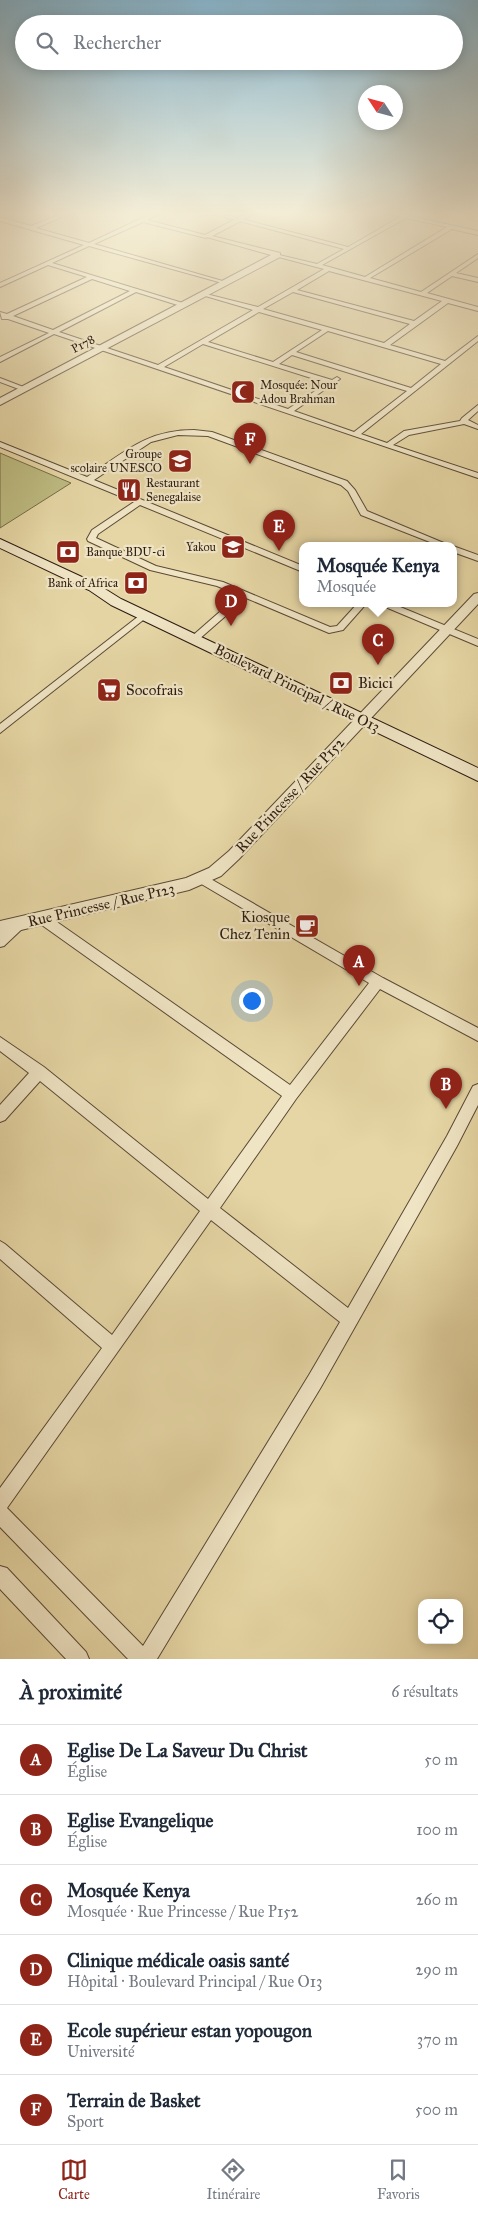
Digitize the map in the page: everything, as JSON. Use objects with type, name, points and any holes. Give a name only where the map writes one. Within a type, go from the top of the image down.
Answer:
[{"type":"main road","name":"Boulevard Principal / Rue O13","points":[[0,543],[93,587],[116,602],[144,616],[194,638],[478,775]]},
{"type":"main road","name":"Boulevard Principal / Rue O13","points":[[0,552],[84,593],[116,602]]},
{"type":"street","points":[[0,320],[64,289]]},
{"type":"street","name":"P178","points":[[0,402],[212,289]]},
{"type":"street","points":[[405,289],[478,309]]},
{"type":"street","points":[[422,294],[429,289]]},
{"type":"street","points":[[0,360],[136,290],[184,305]]},
{"type":"street","points":[[158,368],[292,290],[414,323]]},
{"type":"street","points":[[204,294],[446,363]]},
{"type":"street","points":[[384,346],[446,301]]},
{"type":"street","points":[[0,314],[478,476]]},
{"type":"street","points":[[274,364],[327,329]]},
{"type":"street","points":[[356,434],[446,363],[468,350],[478,338]]},
{"type":"street","points":[[203,342],[332,382]]},
{"type":"street","points":[[291,353],[411,390]]},
{"type":"street","points":[[288,412],[348,371]]},
{"type":"street","points":[[0,380],[24,389]]},
{"type":"street","points":[[464,422],[464,419],[478,407]]},
{"type":"street","points":[[388,445],[407,433],[464,422],[478,427]]},
{"type":"street","points":[[87,481],[148,440],[157,436],[194,432],[209,434],[344,483],[351,490],[364,513],[437,542]]},
{"type":"street","points":[[0,444],[299,567]]},
{"type":"street","points":[[139,502],[95,532],[91,539],[153,568],[204,579],[329,630],[340,628],[359,607]]},
{"type":"street","points":[[457,550],[478,558]]},
{"type":"street","points":[[194,638],[245,595]]},
{"type":"street","name":"Rue Princesse / Rue P152","points":[[202,879],[215,872],[234,855],[478,597]]},
{"type":"street","points":[[393,607],[478,643]]},
{"type":"street","points":[[0,728],[144,616]]},
{"type":"street","points":[[202,879],[378,982],[478,1035]]},
{"type":"street","name":"Rue Princesse / Rue P123","points":[[0,928],[202,879]]},
{"type":"street","points":[[43,919],[291,1094]]},
{"type":"street","points":[[0,942],[18,925]]},
{"type":"street","points":[[0,1503],[113,1348],[291,1094],[378,982]]},
{"type":"street","points":[[0,1043],[350,1320]]},
{"type":"street","points":[[0,1115],[39,1072]]},
{"type":"street","points":[[0,1514],[144,1659],[350,1320],[478,1092]]},
{"type":"street","points":[[0,1249],[113,1348]]},
{"type":"street","points":[[0,1575],[78,1659]]},
{"type":"shaded area","points":[[0,453],[71,483],[0,528]]},
{"type":"place","name":"Mosquée: Nour Adou Brahman","points":[[243,392]]},
{"type":"place","name":"Groupe scolaire UNESCO","points":[[180,461]]},
{"type":"place","name":"Terrain de Basket","points":[[250,464]]},
{"type":"place","name":"Restaurant Senegalaise","points":[[129,490]]},
{"type":"place","name":"Yakou","points":[[233,547]]},
{"type":"place","name":"Ecole supérieur estan yopougon","points":[[279,551]]},
{"type":"place","name":"Banque BDU-ci","points":[[68,552]]},
{"type":"place","name":"Bank of Africa","points":[[136,583]]},
{"type":"place","name":"Clinique médicale oasis santé","points":[[231,626]]},
{"type":"place","name":"Mosquée Kenya","points":[[378,665]]},
{"type":"place","name":"Bicici","points":[[341,683]]},
{"type":"place","name":"Socofrais","points":[[109,690]]},
{"type":"place","name":"Kiosque Chez Tenin","points":[[307,926]]},
{"type":"place","name":"Eglise De La Saveur Du Christ","points":[[359,986]]},
{"type":"place","name":"Eglise Evangelique","points":[[446,1109]]}]
